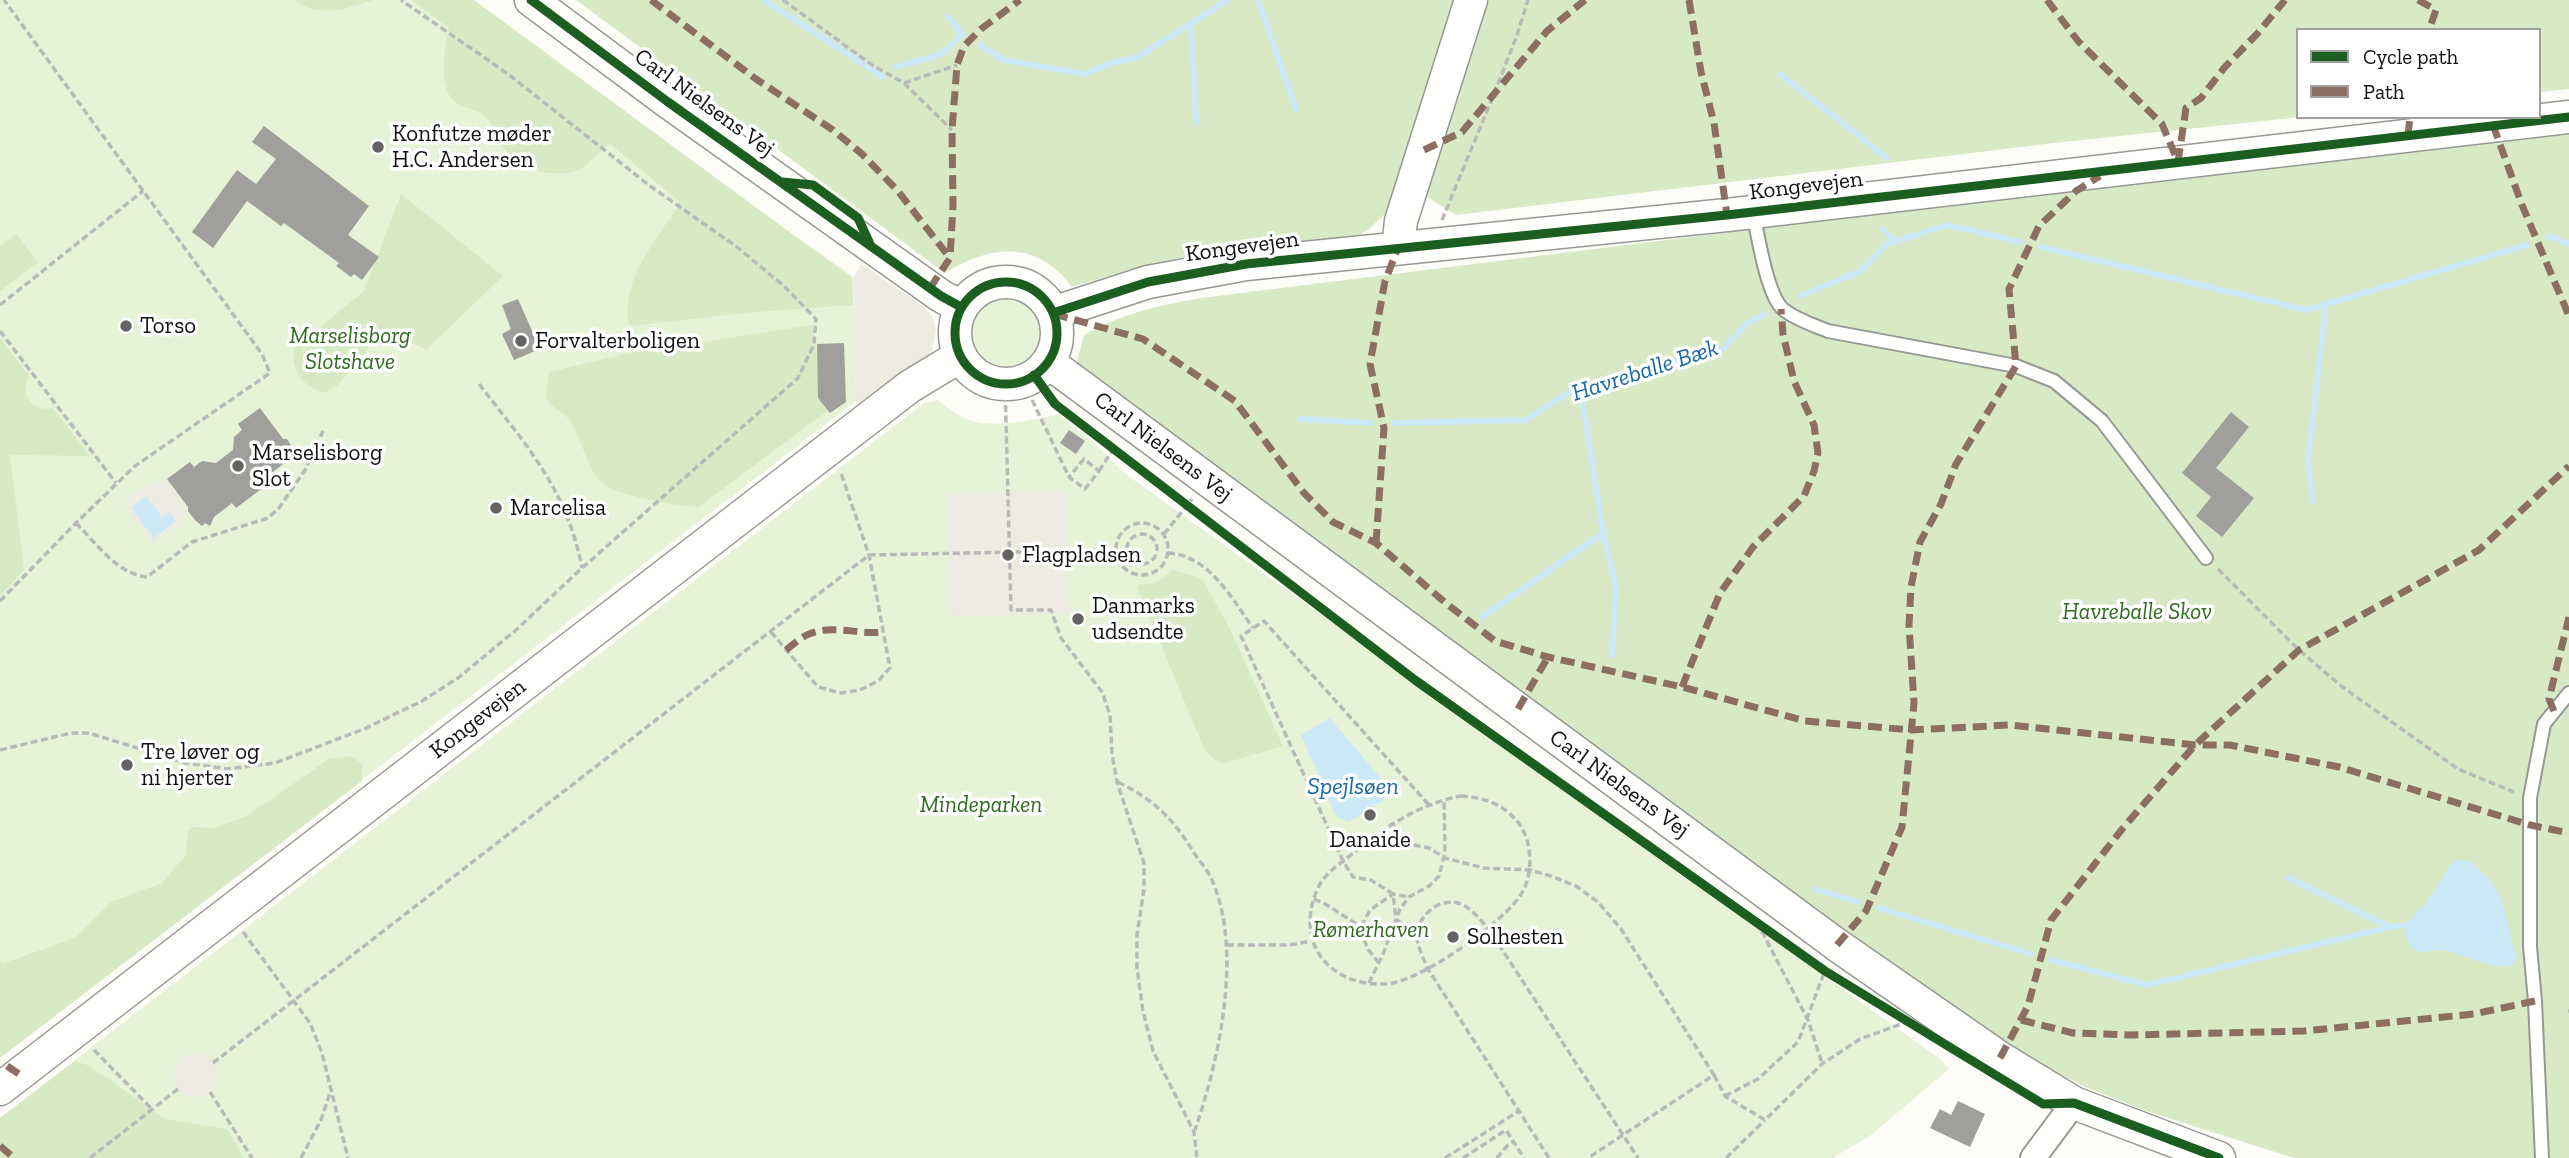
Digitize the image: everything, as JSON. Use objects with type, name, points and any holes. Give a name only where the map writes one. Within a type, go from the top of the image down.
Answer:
[{"type":"street","name":"Carl Nielsens Vej","points":[[531,0],[679,110],[941,296],[961,307]]},
{"type":"street","points":[[1398,248],[1401,222],[1471,0]]},
{"type":"street","name":"Kongevejen","points":[[1053,313],[1148,282],[1198,272],[1432,244],[1753,212],[2569,117]]},
{"type":"street","points":[[995,283],[1023,284],[1046,301],[1053,313],[1057,338],[1025,376],[991,382],[978,376],[960,356],[955,341],[955,326],[961,307],[981,288],[995,283]]},
{"type":"street","name":"Kongevejen","points":[[0,1089],[909,387],[960,356]]},
{"type":"street","name":"Carl Nielsens Vej","points":[[1025,376],[2000,1058],[2074,1103],[2219,1158]]},
{"type":"street","points":[[2034,1158],[2074,1103]]},
{"type":"lane","points":[[1753,212],[1768,281],[1781,309],[1828,331],[2017,366],[2054,381],[2102,421],[2206,558]]},
{"type":"lane","points":[[2542,1158],[2530,947],[2530,798],[2544,724],[2569,693]]},
{"type":"path","points":[[0,601],[116,482],[270,373],[262,354],[4,0]]},
{"type":"path","points":[[0,750],[71,733],[89,733],[185,763],[227,769],[275,763],[364,729],[422,701],[458,678],[516,630],[797,378],[814,344],[816,319],[785,287],[737,247],[650,186],[508,74],[401,0]]},
{"type":"path","points":[[783,0],[872,65],[904,83],[952,130]]},
{"type":"path","points":[[1432,244],[1494,94],[1528,0]]},
{"type":"path","points":[[904,83],[957,65]]},
{"type":"path","points":[[0,305],[143,191]]},
{"type":"path","points":[[0,331],[116,482]]},
{"type":"path","points":[[1025,376],[1069,477],[1085,489],[1114,448]]},
{"type":"path","points":[[1025,376],[1009,552],[1011,610],[1051,610],[1061,638],[1102,692],[1110,715],[1117,782],[1144,863],[1144,888],[1137,935],[1137,968],[1143,1011],[1153,1051],[1194,1132],[1197,1158]]},
{"type":"path","points":[[479,384],[532,453],[564,504],[582,568]]},
{"type":"path","points":[[76,523],[122,569],[135,576],[147,577],[192,542],[268,518],[279,508],[305,470],[323,431]]},
{"type":"path","points":[[1069,477],[1084,459],[1099,471]]},
{"type":"path","points":[[771,632],[818,687],[841,693],[860,690],[878,681],[890,668],[869,555],[838,465]]},
{"type":"path","points":[[1164,534],[1188,504]]},
{"type":"path","points":[[1138,523],[1145,523],[1153,524],[1164,534],[1168,553],[1161,567],[1141,575],[1121,565],[1116,551],[1124,530],[1138,523]]},
{"type":"path","points":[[1145,523],[1145,534]]},
{"type":"path","points":[[1145,534],[1153,538],[1157,551],[1152,560],[1142,564],[1130,558],[1127,548],[1131,538],[1145,534]]},
{"type":"path","points":[[213,1063],[869,555],[1116,551]]},
{"type":"path","points":[[1168,553],[1185,556],[1221,582],[1253,628]]},
{"type":"path","points":[[2206,558],[2341,686],[2458,769],[2530,798]]},
{"type":"path","points":[[1141,575],[1142,564]]},
{"type":"path","points":[[1409,897],[1393,894],[1371,880],[1353,877],[1343,861],[1241,636],[1264,621],[1429,805]]},
{"type":"path","points":[[1117,782],[1142,794],[1165,812],[1182,833],[1213,882],[1223,913],[1227,944],[1221,1030],[1204,1103],[1194,1132]]},
{"type":"path","points":[[1475,796],[1499,805],[1521,826],[1526,837],[1531,870],[1522,894],[1506,914],[1488,928],[1428,969],[1402,982],[1369,983],[1336,971],[1321,958],[1311,941],[1309,921],[1314,899],[1324,877],[1375,834],[1444,799],[1475,796]]},
{"type":"path","points":[[1369,983],[1396,919],[1409,897],[1429,886],[1439,876],[1445,858],[1444,799]]},
{"type":"path","points":[[1393,824],[1403,844],[1429,848],[1445,858],[1484,868],[1531,870],[1576,886],[1598,902],[1621,929],[1725,1096],[1765,1120]]},
{"type":"path","points":[[1393,894],[1396,919],[1417,937]]},
{"type":"path","points":[[1361,927],[1370,910],[1393,894]]},
{"type":"path","points":[[1314,899],[1361,927],[1367,948],[1379,963]]},
{"type":"path","points":[[1549,1158],[1428,969],[1417,937],[1421,922],[1435,906],[1459,903],[1488,928],[1638,1158]]},
{"type":"path","points":[[1757,922],[1808,1020],[1822,1064]]},
{"type":"path","points":[[239,927],[310,1023],[322,1053],[348,1158]]},
{"type":"path","points":[[1227,944],[1290,946],[1311,941]]},
{"type":"path","points":[[1725,1096],[1758,1079],[1798,1042],[1829,955],[1837,945]]},
{"type":"path","points":[[1726,1158],[1822,1064],[1860,1039],[1908,1022]]},
{"type":"path","points":[[75,1031],[153,1110]]},
{"type":"path","points":[[1588,1158],[1714,1075]]},
{"type":"path","points":[[90,1158],[177,1089]]},
{"type":"path","points":[[301,1158],[321,1120],[331,1091]]},
{"type":"path","points":[[209,1092],[252,1158]]},
{"type":"path","points":[[1445,1158],[1520,1111]]},
{"type":"path","points":[[1463,1158],[1506,1130],[1524,1158]]},
{"type":"path","points":[[1482,1135],[1487,1143]]},
{"type":"path","points":[[1497,1158],[1514,1142]]},
{"type":"green space","name":"Marselisborg Slotshave","points":[[0,0],[469,0],[648,133],[854,277],[856,401],[33,1032],[0,1020]]},
{"type":"green space","points":[[294,0],[373,0],[343,9],[323,11],[303,6]]},
{"type":"green space","points":[[411,0],[474,0],[852,278],[853,305],[743,313],[633,326],[628,323],[628,305],[636,273],[680,202],[610,144],[574,172],[548,173],[530,169],[515,160],[502,145],[486,117],[457,103],[450,96],[444,72],[449,28]]},
{"type":"green space","points":[[576,0],[1460,0],[1392,207],[1368,230],[1358,235],[1195,255],[1141,266],[1072,287],[1059,272],[1044,261],[1029,254],[1013,252],[979,256],[945,273]]},
{"type":"green space","points":[[1486,0],[2569,0],[2569,89],[2541,92],[2541,28],[2296,28],[2296,118],[2063,142],[1456,215],[1426,196]]},
{"type":"green space","name":"Havreballe Skov","points":[[2569,128],[2569,1158],[2294,1158],[2143,1110],[2083,1086],[2034,1060],[1904,976],[1076,365],[1084,335],[1141,311],[1201,298],[1754,229],[2163,173]]},
{"type":"green space","points":[[401,194],[503,276],[426,350],[390,331],[381,333],[337,386],[324,393],[311,387],[300,377],[294,364],[294,349],[364,291]]},
{"type":"green space","points":[[16,234],[38,262],[0,291],[0,246]]},
{"type":"green space","points":[[1005,296],[1019,299],[1031,307],[1039,319],[1042,333],[1039,347],[1031,359],[1019,367],[1005,370],[991,367],[979,359],[971,347],[968,333],[971,319],[979,307],[991,299]]},
{"type":"green space","points":[[812,325],[824,387],[845,398],[697,508],[631,495],[599,481],[571,422],[546,396],[549,372],[625,354]]},
{"type":"green space","points":[[0,338],[29,376],[26,390],[30,401],[39,408],[53,408],[90,456],[10,455],[24,570],[0,596]]},
{"type":"green space","name":"Mindeparken","points":[[938,400],[951,410],[976,422],[1017,422],[1058,414],[1092,441],[1124,473],[1940,1059],[1949,1069],[1871,1135],[1833,1158],[0,1158],[0,1118],[924,403]]},
{"type":"green space","points":[[1173,570],[1195,576],[1204,582],[1229,627],[1283,746],[1225,763],[1219,763],[1205,751],[1139,592],[1138,585],[1156,583]]},
{"type":"green space","points":[[351,756],[362,764],[362,781],[0,1058],[0,961],[4,963],[75,938],[111,902],[162,883],[186,855],[188,831],[193,827],[214,828],[247,816],[329,759]]},
{"type":"green space","points":[[75,1061],[90,1066],[165,1119],[227,1129],[244,1158],[0,1158],[0,1118]]},
{"type":"shaded area","points":[[861,264],[920,304],[932,316],[936,330],[932,352],[924,361],[913,371],[910,367],[859,405],[856,401],[854,277]]},
{"type":"shaded area","points":[[164,481],[180,496],[178,498],[187,513],[178,525],[153,544],[122,503],[147,485]]},
{"type":"shaded area","name":"Flagpladsen","points":[[1067,491],[1069,614],[949,616],[947,493]]},
{"type":"shaded area","points":[[195,1053],[210,1060],[217,1075],[210,1090],[195,1097],[180,1090],[173,1075],[180,1060]]},
{"type":"water","points":[[146,496],[162,517],[170,512],[176,521],[154,538],[131,508]]},
{"type":"water","name":"Spejlsøen","points":[[1330,718],[1387,786],[1384,800],[1349,822],[1336,816],[1301,735]]},
{"type":"water","points":[[2454,860],[2470,861],[2496,889],[2517,956],[2513,965],[2484,963],[2447,951],[2421,952],[2412,948],[2409,943],[2405,925],[2427,901]]},
{"type":"building","points":[[264,126],[369,206],[348,235],[379,257],[362,280],[354,274],[351,277],[336,266],[339,263],[284,223],[281,226],[247,201],[213,248],[192,232],[237,170],[256,184],[276,159],[252,142]]},
{"type":"building","name":"Forvalterboligen","points":[[518,299],[540,349],[514,360],[502,334],[511,329],[502,305]]},
{"type":"building","points":[[844,343],[846,402],[830,413],[818,398],[817,344]]},
{"type":"building","name":"Marselisborg Slot","points":[[260,408],[283,439],[287,439],[293,449],[293,456],[264,479],[268,484],[236,508],[232,503],[214,517],[210,526],[205,523],[202,526],[188,511],[188,507],[167,479],[190,462],[194,467],[202,461],[216,463],[233,450],[234,437],[242,430],[238,424]]},
{"type":"building","points":[[2231,412],[2249,427],[2216,468],[2254,498],[2222,537],[2196,516],[2211,497],[2182,473]]},
{"type":"building","points":[[1069,430],[1085,441],[1076,454],[1060,443]]},
{"type":"building","points":[[1958,1101],[1985,1114],[1970,1147],[1930,1128],[1940,1109],[1951,1115]]},
{"type":"waterway","points":[[764,0],[883,77]]},
{"type":"waterway","points":[[980,45],[1004,60],[1085,74],[1108,64],[1138,57],[1228,0]]},
{"type":"waterway","points":[[1258,0],[1296,109]]},
{"type":"waterway","points":[[948,17],[963,35]]},
{"type":"waterway","points":[[1191,24],[1196,122]]},
{"type":"waterway","points":[[896,67],[942,54],[961,35]]},
{"type":"waterway","points":[[1780,74],[1887,158]]},
{"type":"waterway","points":[[1800,296],[1861,271],[1887,244],[1947,225],[2020,242]]},
{"type":"waterway","points":[[1883,229],[1895,242]]},
{"type":"waterway","points":[[2548,238],[2553,237],[2569,244]]},
{"type":"waterway","points":[[2041,247],[2306,310],[2527,245]]},
{"type":"waterway","points":[[2313,502],[2308,460],[2326,304]]},
{"type":"waterway","name":"Havreballe Bæk","points":[[1394,423],[1526,420],[1566,394],[1723,349],[1746,324],[1765,314]]},
{"type":"waterway","points":[[1482,617],[1603,533],[1581,391]]},
{"type":"waterway","name":"Havreballe Bæk","points":[[1300,419],[1371,423]]},
{"type":"waterway","points":[[1603,533],[1616,587],[1612,655]]},
{"type":"waterway","points":[[2289,878],[2390,927]]},
{"type":"waterway","points":[[1815,889],[1858,902]]},
{"type":"waterway","points":[[1879,908],[2031,954]]},
{"type":"waterway","points":[[2051,960],[2147,985],[2405,925]]},
{"type":"marked path","points":[[651,0],[756,79],[833,130],[862,154],[897,190],[950,258]]},
{"type":"marked path","points":[[930,288],[950,258],[953,206],[952,130],[957,65],[964,46],[981,29],[1020,0]]},
{"type":"marked path","points":[[1424,150],[1462,132],[1547,31],[1585,0]]},
{"type":"marked path","points":[[1689,0],[1701,72],[1714,123],[1727,215]]},
{"type":"marked path","points":[[2047,0],[2078,41],[2162,124],[2178,162]]},
{"type":"marked path","points":[[2178,162],[2186,108],[2201,98],[2285,0]]},
{"type":"marked path","points":[[2418,0],[2436,10],[2430,28]]},
{"type":"marked path","points":[[2408,135],[2410,119]]},
{"type":"marked path","points":[[2493,125],[2522,205],[2569,316]]},
{"type":"marked path","points":[[1837,945],[1866,911],[1902,827],[1914,703],[1909,625],[1911,587],[1920,542],[1941,504],[1956,464],[2016,366],[2009,289],[2039,226],[2076,191],[2100,176]]},
{"type":"marked path","points":[[1376,543],[1384,428],[1370,364],[1385,281],[1398,248]]},
{"type":"marked path","points":[[1682,687],[1720,593],[1753,547],[1804,496],[1814,471],[1818,453],[1814,425],[1794,381],[1783,334],[1781,309]]},
{"type":"marked path","points":[[1054,314],[1143,339],[1235,401],[1304,493],[1333,522],[1376,543],[1495,641],[1548,657],[1682,687],[1805,721],[1911,730],[2010,725],[2195,745],[2230,745],[2339,767],[2530,825],[2569,833]]},
{"type":"marked path","points":[[2000,1058],[2028,1006],[2051,920],[2123,828],[2195,745],[2299,650],[2479,550],[2569,466]]},
{"type":"marked path","points":[[2554,711],[2549,699],[2569,617]]},
{"type":"marked path","points":[[786,650],[803,637],[818,631],[883,632]]},
{"type":"marked path","points":[[1518,709],[1548,657]]},
{"type":"marked path","points":[[2021,1020],[2073,1033],[2130,1035],[2304,1031],[2474,1014],[2535,1001]]},
{"type":"marked path","points":[[7,1066],[19,1074]]},
{"type":"marked path","points":[[0,1146],[14,1158]]},
{"type":"cycle path","points":[[531,0],[668,102],[941,296],[961,307]]},
{"type":"cycle path","points":[[1053,313],[1148,282],[1246,264],[1727,215],[2569,117]]},
{"type":"cycle path","points":[[782,182],[813,185],[858,218],[870,244]]},
{"type":"cycle path","points":[[1006,282],[1026,286],[1042,297],[1053,313],[1057,333],[1053,353],[1042,369],[1026,380],[1006,384],[986,380],[970,369],[959,353],[955,333],[959,313],[970,297],[986,286],[1006,282]]},
{"type":"cycle path","points":[[1034,375],[1055,404],[1415,680],[1825,971],[2043,1104],[2074,1103],[2219,1158]]},
{"type":"place","name":"Konfutze møder H.C. Andersen","points":[[378,147]]},
{"type":"place","name":"Torso","points":[[126,326]]},
{"type":"place","name":"Forvalterboligen","points":[[521,341]]},
{"type":"place","name":"Marselisborg Slot","points":[[238,466]]},
{"type":"place","name":"Marcelisa","points":[[496,508]]},
{"type":"place","name":"Flagpladsen","points":[[1008,555]]},
{"type":"place","name":"Danmarks udsendte","points":[[1078,619]]},
{"type":"place","name":"Tre løver og ni hjerter","points":[[127,765]]},
{"type":"place","name":"Danaide","points":[[1370,815]]},
{"type":"place","name":"Solhesten","points":[[1453,937]]},
{"type":"park label","name":"Rømerhaven","points":[[1371,930]]}]
